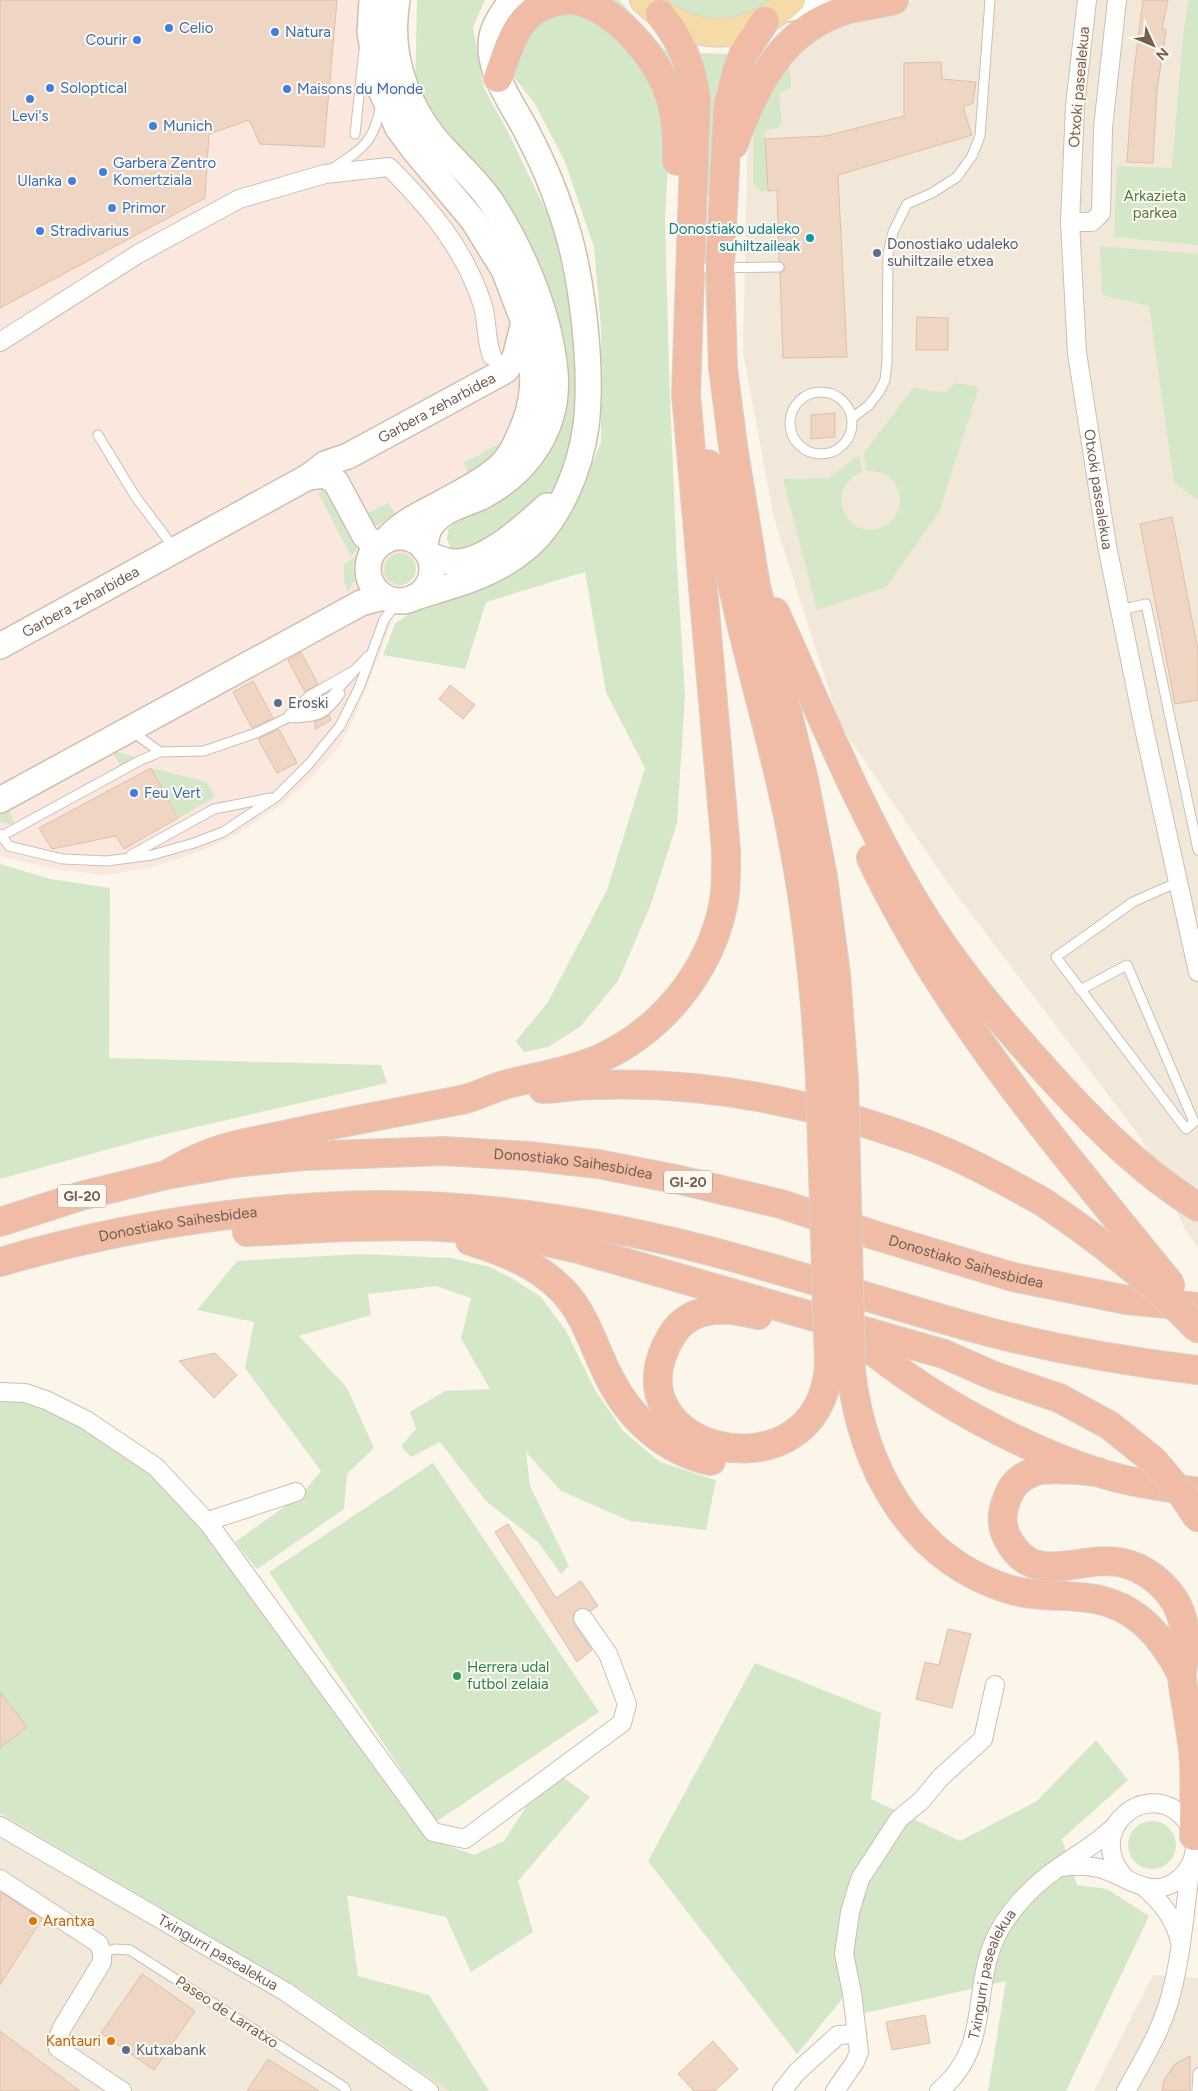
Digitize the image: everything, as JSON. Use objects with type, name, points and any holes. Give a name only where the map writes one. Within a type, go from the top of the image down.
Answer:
[{"type":"highway","points":[[465,1099],[493,1088],[574,1068],[598,1059],[642,1033],[662,1016],[684,990],[706,954],[716,931],[723,906],[726,881],[726,850],[677,298],[676,119],[670,98],[659,74],[629,32],[596,6],[571,0],[559,0],[537,8],[521,23],[510,42],[498,78]]},
{"type":"highway","points":[[724,168],[755,92],[768,69],[784,48],[798,35],[831,16],[849,9],[894,0]]},
{"type":"highway","points":[[652,7],[682,47],[690,65],[696,99],[686,394]]},
{"type":"highway","points":[[424,1226],[496,1250],[522,1261],[545,1274],[564,1292],[581,1316],[609,1377],[622,1400],[636,1419],[666,1442],[701,1459],[738,1465],[757,1465],[777,1460],[794,1452],[806,1444],[829,1420],[846,1388],[840,1368],[832,1080],[836,974],[823,877],[804,780],[756,586],[733,446],[723,368],[720,268],[726,125],[731,89],[744,53],[779,10]]},
{"type":"highway","points":[[688,301],[704,436],[723,546],[771,741],[795,852],[810,952],[816,1013],[832,1080]]},
{"type":"highway","points":[[747,522],[756,546],[772,606],[804,698],[839,790],[891,901],[950,999],[1017,1094],[1198,1320]]},
{"type":"highway","points":[[772,606],[859,799],[909,892],[961,970],[1034,1058],[1076,1104],[1149,1173],[1198,1207]]},
{"type":"highway","points":[[166,1175],[205,1155],[265,1139],[465,1099],[596,1084],[672,1086],[747,1094],[808,1107],[917,1141],[998,1178],[1043,1202],[1093,1235],[1179,1309],[1198,1328]]},
{"type":"highway","name":"Donostiako Saihesbidea","points":[[0,1222],[81,1196],[166,1175],[234,1163],[303,1156],[434,1151],[528,1156],[598,1164],[680,1180],[780,1204],[1012,1277],[1127,1300],[1198,1307]]},
{"type":"highway","name":"Donostiako Saihesbidea","points":[[0,1262],[90,1239],[163,1225],[292,1209],[382,1205],[462,1209],[584,1223],[681,1244],[993,1333],[1069,1350],[1152,1365],[1198,1370]]},
{"type":"highway","points":[[90,1239],[128,1248],[262,1230],[424,1226],[474,1229],[578,1248],[944,1354],[994,1376],[1059,1398],[1109,1424],[1154,1461],[1184,1497],[1198,1518]]},
{"type":"highway","points":[[840,1368],[828,1383],[822,1398],[807,1421],[784,1440],[758,1448],[722,1447],[690,1434],[669,1414],[661,1401],[657,1385],[657,1367],[664,1348],[674,1330],[689,1318],[703,1312],[737,1310],[941,1366],[994,1376]]},
{"type":"highway","points":[[868,1347],[891,1366],[968,1413],[1027,1444],[1098,1472],[1144,1484],[1198,1492]]},
{"type":"highway","points":[[840,1368],[854,1401],[867,1446],[879,1474],[907,1518],[934,1547],[981,1578],[1008,1589],[1036,1594],[1081,1597],[1116,1605],[1135,1615],[1153,1630],[1169,1650],[1182,1675]]},
{"type":"highway","points":[[1098,1472],[1060,1468],[1034,1471],[1021,1478],[1012,1487],[1006,1500],[1003,1523],[1005,1535],[1013,1549],[1026,1560],[1056,1568],[1096,1561],[1111,1561],[1132,1566],[1152,1576],[1171,1596],[1182,1619],[1186,1643],[1182,1675],[1194,1763],[1194,1836]]},
{"type":"main road","points":[[652,7],[676,24],[693,30],[712,32],[730,32],[748,28],[779,10]]},
{"type":"street","points":[[372,2],[370,32],[379,86],[398,128],[415,152],[474,220],[504,270],[524,322],[533,366],[533,395],[529,414],[516,443],[501,466],[473,486],[396,529],[369,559],[368,574],[373,587],[399,598],[424,590],[429,581],[431,564],[426,552],[427,535],[434,522],[446,512],[474,500],[505,483],[517,473],[537,449],[552,412],[556,388],[556,372],[548,326],[522,258],[492,202],[438,142],[411,103],[401,77],[394,47],[397,0]]},
{"type":"street","points":[[0,800],[361,603],[399,598],[476,578],[512,560],[526,548],[550,520],[567,488],[582,449],[588,405],[587,363],[582,309],[574,253],[563,215],[548,177],[498,78],[492,52],[492,37],[494,22],[501,0]]},
{"type":"street","points":[[492,37],[497,23],[512,0]]},
{"type":"street","points":[[779,10],[830,0]]},
{"type":"street","name":"Otxoki pasealekua","points":[[1087,0],[1075,106],[1070,222],[1077,352],[1107,546],[1198,972]]},
{"type":"street","points":[[1070,222],[1092,222],[1101,213],[1103,128],[1117,0]]},
{"type":"street","points":[[0,342],[138,254],[239,199],[325,174],[389,167],[437,218],[468,269],[482,302],[492,356]]},
{"type":"street","name":"Garbera zeharbidea","points":[[0,646],[308,477],[325,464],[348,456],[506,370],[515,358],[524,322]]},
{"type":"street","points":[[308,477],[325,475],[336,482],[365,536],[381,544],[395,538],[406,538],[416,542],[426,552],[444,561],[464,561],[486,552],[512,536],[567,488]]},
{"type":"street","points":[[464,561],[451,557],[445,552],[440,539],[441,532],[448,520],[474,500]]},
{"type":"street","points":[[0,1392],[25,1393],[46,1400],[86,1420],[156,1467],[209,1524],[433,1832],[465,1839],[622,1722],[627,1704],[608,1654],[583,1618]]},
{"type":"street","points":[[209,1524],[214,1520],[296,1492]]},
{"type":"street","points":[[835,2091],[856,2062],[860,2052],[852,1993],[844,1954],[850,1912],[860,1879],[900,1819],[922,1800],[946,1772],[983,1739],[995,1686]]},
{"type":"street","name":"Txingurri pasealekua","points":[[939,2091],[955,2075],[973,2045],[984,1976],[999,1931],[1013,1910],[1030,1892],[1047,1876],[1093,1846],[1126,1813],[1138,1806],[1152,1803],[1166,1805],[1179,1812],[1188,1823],[1194,1836]]},
{"type":"street","points":[[1116,1824],[1110,1846],[1112,1858],[1117,1869],[1125,1878]]},
{"type":"street","name":"Txingurri pasealekua","points":[[0,1826],[286,1992],[430,2091]]},
{"type":"street","points":[[1126,2091],[1152,2046],[1167,2010],[1175,1978],[1186,1910],[1191,1864],[1194,1855],[1194,1836]]},
{"type":"street","points":[[1144,1887],[1156,1888],[1166,1886],[1185,1873],[1191,1864]]},
{"type":"street","points":[[1060,1867],[1077,1865],[1098,1868],[1144,1887],[1163,1905],[1173,1920],[1180,1944]]},
{"type":"street","points":[[0,1879],[99,1944],[102,1962],[62,2028],[58,2038],[58,2048],[122,2091]]},
{"type":"street","points":[[782,2091],[797,2072],[838,2035],[857,2034]]},
{"type":"lane","points":[[852,418],[868,406],[879,392],[884,380],[887,354],[888,254],[893,232],[907,204],[932,193],[957,177],[972,156],[980,136],[990,0]]},
{"type":"lane","points":[[355,134],[360,72],[372,2]]},
{"type":"lane","points":[[325,174],[358,153],[370,139],[378,121],[383,95]]},
{"type":"lane","points":[[689,268],[780,267]]},
{"type":"lane","points":[[815,392],[825,392],[843,400],[849,408],[852,418],[849,438],[838,449],[823,454],[803,449],[795,441],[791,432],[790,421],[792,411],[798,402],[815,392]]},
{"type":"lane","points":[[98,435],[135,496],[176,550]]},
{"type":"lane","points":[[355,670],[309,696],[285,718],[256,733],[204,752],[160,752],[139,761],[1,836],[9,846],[62,859],[107,861],[152,855],[194,843],[223,832],[276,797],[309,764],[340,726],[359,688],[384,620],[399,598]]},
{"type":"lane","points":[[1120,610],[1146,604],[1198,850]]},
{"type":"lane","points":[[285,718],[314,717],[329,709],[351,679],[355,670],[374,649]]},
{"type":"lane","points":[[134,726],[141,738],[160,752]]},
{"type":"lane","points":[[126,858],[214,810],[276,797]]},
{"type":"lane","points":[[1080,990],[1127,965],[1194,1122],[1186,1129],[1080,990],[1056,957],[1133,902],[1178,882]]},
{"type":"lane","name":"Paseo de Larratxo","points":[[102,1953],[115,1949],[130,1950],[344,2087],[346,2091]]},
{"type":"lane","points":[[1197,2091],[1198,2073]]},
{"type":"shaded area","points":[[0,0],[361,0],[370,96],[384,127],[410,167],[438,195],[506,284],[518,310],[521,424],[420,542],[379,656],[355,716],[341,744],[311,778],[281,805],[231,838],[188,856],[144,869],[103,875],[54,869],[0,856]]},
{"type":"shaded area","points":[[914,0],[1198,0],[1198,1248],[1185,1229],[1141,1138],[947,882],[840,725],[774,518],[743,352],[748,124],[775,71],[818,35],[882,15]]},
{"type":"shaded area","points":[[0,1813],[300,1989],[449,2091],[0,2091]]},
{"type":"shaded area","points":[[1153,1975],[1198,1978],[1198,2091],[1094,2091]]},
{"type":"green space","points":[[417,0],[485,0],[473,27],[484,88],[509,134],[559,238],[570,296],[579,428],[562,478],[535,510],[501,539],[457,552],[450,547],[447,539],[448,530],[455,522],[484,505],[548,436],[496,193],[415,91]]},
{"type":"green space","points":[[600,0],[619,0],[667,52],[679,75],[685,106]]},
{"type":"green space","points":[[666,0],[770,0],[744,13],[718,19],[691,15]]},
{"type":"green space","name":"Arkazieta parkea","points":[[1189,0],[1198,0],[1198,245],[1114,237],[1117,166],[1172,168],[1183,35]]},
{"type":"green space","points":[[588,10],[638,57],[661,99],[669,145],[665,220],[669,371],[677,565],[685,695],[677,823],[651,904],[618,981],[581,1026],[548,1047],[524,1052],[516,1041],[548,1002],[607,890],[645,768],[606,692],[585,572],[486,602],[465,669],[383,655],[395,624],[411,612],[534,553],[572,513],[601,442],[601,328],[594,247],[565,162],[535,104],[514,77],[512,59],[527,20]]},
{"type":"green space","points":[[699,53],[732,54],[712,194],[702,197],[709,98],[705,72]]},
{"type":"green space","points":[[784,66],[790,69],[791,88],[779,94],[782,124],[777,128],[765,131],[767,191],[761,192],[753,182],[754,137],[764,98]]},
{"type":"green space","points":[[1100,246],[1198,254],[1198,500],[1174,483],[1149,306],[1102,295]]},
{"type":"green space","points":[[955,383],[979,387],[939,512],[886,587],[817,610],[783,479],[828,478],[859,456],[862,472],[850,480],[843,490],[842,502],[844,512],[851,522],[860,528],[871,530],[884,526],[898,511],[899,493],[893,481],[887,476],[874,471],[866,471],[864,453],[914,387],[929,391],[946,392]]},
{"type":"green space","points":[[502,442],[489,458],[469,475],[464,463]]},
{"type":"green space","points":[[326,488],[356,546],[357,550],[351,556],[318,493]]},
{"type":"green space","points":[[388,503],[396,514],[371,529],[362,516]]},
{"type":"green space","points":[[400,553],[412,557],[416,569],[412,581],[400,585],[388,581],[384,569],[388,557]]},
{"type":"green space","points":[[355,557],[353,566],[355,581],[348,592],[344,581],[344,564]]},
{"type":"green space","points":[[115,751],[135,757],[121,767],[114,754],[10,811],[14,825],[0,822],[0,813]]},
{"type":"green space","points":[[151,768],[207,782],[215,797],[179,818]]},
{"type":"green space","points":[[0,864],[51,879],[110,888],[109,1058],[381,1065],[387,1083],[153,1137],[0,1179]]},
{"type":"green space","points":[[360,1254],[451,1258],[490,1267],[541,1297],[566,1331],[595,1390],[624,1432],[660,1462],[716,1480],[706,1530],[630,1521],[561,1491],[526,1452],[530,1486],[569,1566],[561,1574],[538,1542],[486,1501],[440,1442],[411,1457],[401,1446],[416,1429],[410,1412],[445,1391],[490,1389],[461,1338],[471,1298],[436,1286],[368,1294],[371,1315],[299,1336],[347,1388],[374,1448],[347,1474],[344,1509],[257,1569],[235,1542],[301,1495],[321,1471],[245,1368],[254,1322],[197,1310],[237,1261]]},
{"type":"green space","points":[[0,1399],[15,1400],[51,1412],[103,1441],[157,1476],[205,1524],[427,1838],[474,1855],[504,1841],[528,1804],[564,1778],[590,1797],[518,1881],[533,1932],[471,1972],[446,1917],[347,1895],[358,1976],[429,1995],[489,2091],[449,2091],[300,1989],[0,1813]]},
{"type":"green space","name":"Herrera udal futbol zelaia","points":[[433,1463],[599,1712],[436,1822],[269,1572]]},
{"type":"green space","points":[[755,1663],[881,1713],[871,1799],[960,1841],[1037,1801],[1096,1740],[1128,1780],[1062,1839],[1077,1885],[1107,1889],[1149,1916],[1066,2091],[988,2091],[1006,1981],[861,2014],[843,1998],[797,2054],[648,1861]]},
{"type":"green space","points":[[1152,1821],[1161,1823],[1169,1828],[1174,1836],[1176,1845],[1174,1854],[1169,1862],[1161,1867],[1152,1869],[1143,1867],[1135,1862],[1130,1854],[1128,1845],[1130,1836],[1135,1828],[1143,1823]]},
{"type":"building","name":"Garbera Zentro Komertziala","points":[[0,0],[337,0],[324,147],[260,144],[249,120],[209,134],[205,198],[0,308]]},
{"type":"building","points":[[1143,0],[1168,0],[1162,29],[1166,30],[1157,90],[1153,163],[1127,162],[1132,87]]},
{"type":"building","name":"Donostiako udaleko suhiltzaileak","points":[[941,62],[942,79],[976,82],[973,103],[963,107],[972,135],[838,175],[847,357],[783,358],[780,273],[784,270],[785,266],[779,261],[777,190],[768,191],[765,139],[826,136],[904,116],[904,63]]},
{"type":"building","points":[[917,317],[948,318],[948,350],[916,350]]},
{"type":"building","points":[[835,413],[835,437],[811,439],[811,415]]},
{"type":"building","points":[[1172,517],[1198,650],[1198,700],[1175,704],[1140,524]]},
{"type":"building","points":[[301,652],[318,684],[305,692],[288,660]]},
{"type":"building","points":[[253,681],[273,718],[252,728],[233,692]]},
{"type":"building","points":[[450,685],[475,705],[463,719],[439,699]]},
{"type":"building","points":[[329,715],[331,720],[315,729],[315,722]]},
{"type":"building","points":[[279,729],[297,763],[277,773],[258,739]]},
{"type":"building","name":"Feu Vert","points":[[151,768],[178,818],[124,849],[116,836],[52,849],[39,828]]},
{"type":"building","points":[[215,1353],[237,1375],[214,1398],[179,1361]]},
{"type":"building","points":[[508,1524],[556,1598],[581,1581],[598,1606],[590,1611],[582,1608],[573,1614],[574,1624],[592,1650],[577,1662],[495,1532]]},
{"type":"building","points":[[948,1629],[971,1634],[952,1708],[916,1699],[925,1662],[939,1665]]},
{"type":"building","points":[[0,1692],[27,1727],[0,1748]]},
{"type":"building","points":[[0,1892],[42,1919],[0,1985]]},
{"type":"building","points":[[142,1974],[195,2011],[154,2070],[101,2033]]},
{"type":"building","points":[[925,2015],[930,2043],[892,2050],[886,2022]]},
{"type":"building","points":[[0,2031],[80,2091],[0,2091]]},
{"type":"building","points":[[713,2041],[738,2069],[715,2091],[694,2091],[678,2074]]},
{"type":"building","points":[[1190,2056],[1190,2091],[1162,2091],[1164,2080],[1175,2064]]},
{"type":"building","points":[[268,2059],[319,2091],[247,2091]]},
{"type":"place","name":"Celio","points":[[169,28]]},
{"type":"place","name":"Natura","points":[[275,32]]},
{"type":"place","name":"Courir","points":[[137,40]]},
{"type":"place","name":"Soloptical","points":[[50,88]]},
{"type":"place","name":"Maisons du Monde","points":[[287,89]]},
{"type":"place","name":"Levi's","points":[[30,99]]},
{"type":"place","name":"Munich","points":[[153,126]]},
{"type":"place","name":"Garbera Zentro Komertziala","points":[[103,172]]},
{"type":"place","name":"Ulanka","points":[[72,181]]},
{"type":"place","name":"Primor","points":[[112,208]]},
{"type":"place","name":"Stradivarius","points":[[40,231]]},
{"type":"place","name":"Donostiako udaleko suhiltzaileak","points":[[810,238]]},
{"type":"place","name":"Donostiako udaleko suhiltzaile etxea","points":[[877,253]]},
{"type":"place","name":"Eroski","points":[[278,703]]},
{"type":"place","name":"Feu Vert","points":[[134,793]]},
{"type":"place","name":"Herrera udal futbol zelaia","points":[[457,1676]]},
{"type":"place","name":"Arantxa","points":[[33,1921]]},
{"type":"place","name":"Kantauri","points":[[111,2041]]},
{"type":"place","name":"Kutxabank","points":[[126,2050]]}]
